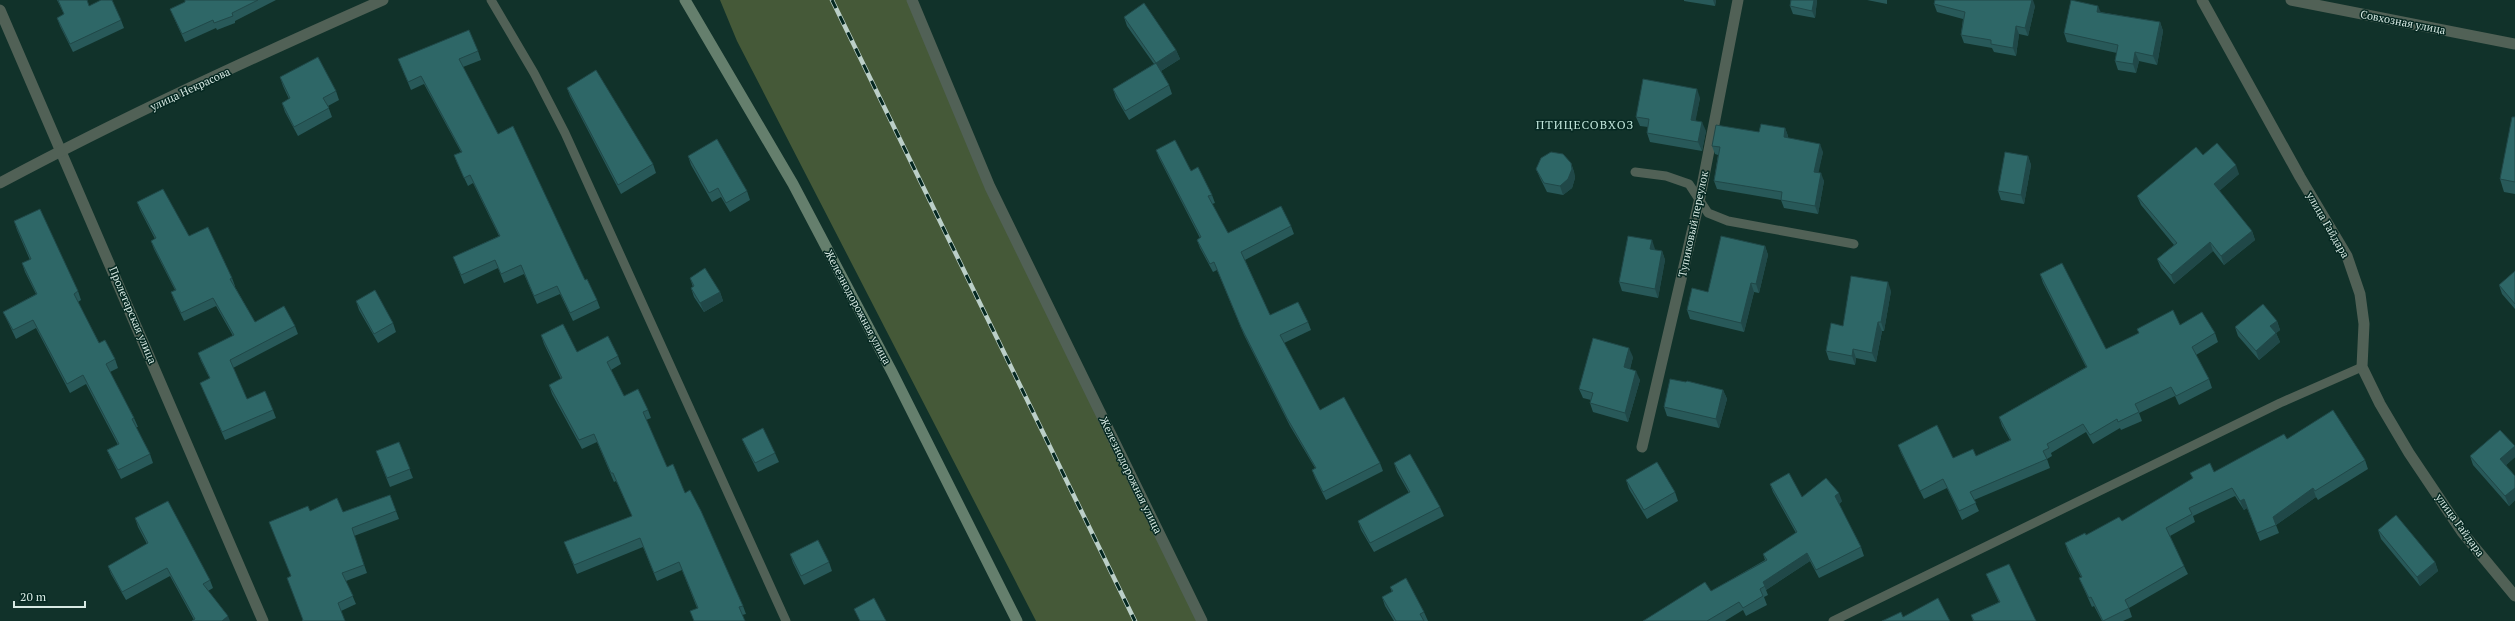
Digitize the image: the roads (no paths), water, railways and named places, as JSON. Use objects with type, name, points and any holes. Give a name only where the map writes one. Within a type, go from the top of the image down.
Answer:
[{"type":"main road","name":"Железнодорожная улица","points":[[685,0],[796,190],[896,379],[1017,621]]},
{"type":"street","name":"улица Некрасова","points":[[0,183],[62,150],[291,41],[383,0]]},
{"type":"street","name":"Железнодорожная улица","points":[[912,0],[990,187],[1202,621]]},
{"type":"street","name":"Тупиковый переулок","points":[[1642,446],[1699,202],[1738,0]]},
{"type":"street","name":"улица Гайдара","points":[[2202,0],[2300,177],[2347,256],[2360,294],[2364,324],[2362,367],[2409,453],[2462,532],[2515,596]]},
{"type":"street","name":"Совхозная улица","points":[[2291,0],[2515,44]]},
{"type":"street","name":"Пролетарская улица","points":[[0,10],[62,150],[263,621]]},
{"type":"lane","points":[[491,0],[534,73],[565,133],[786,621]]},
{"type":"lane","points":[[1635,172],[1666,176],[1689,184],[1699,202],[1708,213],[1728,221],[1854,244]]},
{"type":"lane","points":[[1833,621],[2273,406],[2362,367]]},
{"type":"railway","points":[[832,0],[1135,621]]},
{"type":"district","name":"ПТИЦЕСОВХОЗ","points":[[1585,125]]}]
